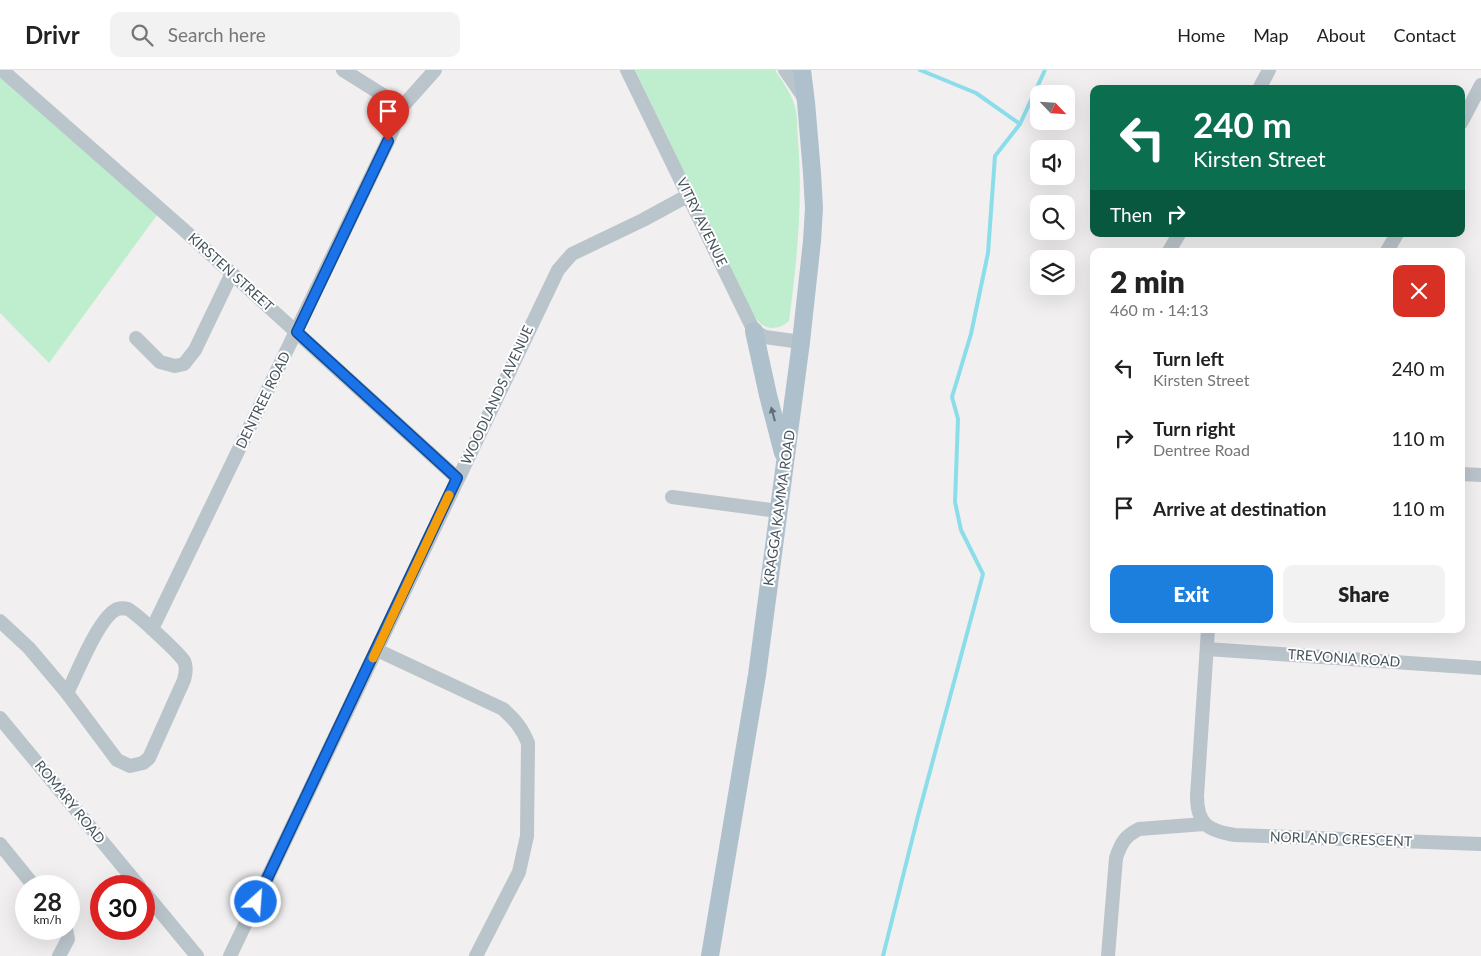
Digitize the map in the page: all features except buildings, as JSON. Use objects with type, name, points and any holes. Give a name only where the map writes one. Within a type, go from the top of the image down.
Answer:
[{"type":"main road","name":"KRAGGA KAMMA ROAD","points":[[712,952],[757,675],[801,342],[812,240],[814,208],[802,70]]},
{"type":"main road","points":[[754,331],[785,461]]},
{"type":"street","name":"KIRSTEN STREET","points":[[2,70],[232,273],[457,478]]},
{"type":"street","points":[[344,70],[402,107]]},
{"type":"street","name":"DENTREE ROAD","points":[[152,629],[297,332],[388,141],[402,107],[435,70]]},
{"type":"street","name":"VITRY AVENUE","points":[[627,70],[754,331]]},
{"type":"street","points":[[785,70],[806,102]]},
{"type":"street","points":[[1261,85],[1269,70]]},
{"type":"street","points":[[1465,115],[1481,85]]},
{"type":"street","name":"WOODLANDS AVENUE","points":[[230,956],[544,296],[565,260],[572,254],[643,220],[689,195]]},
{"type":"street","points":[[1389,248],[1395,237]]},
{"type":"street","points":[[136,338],[160,362],[175,366],[184,364],[195,350],[232,273]]},
{"type":"street","points":[[754,331],[765,337],[801,342]]},
{"type":"street","points":[[1465,474],[1481,475]]},
{"type":"street","points":[[672,497],[778,511]]},
{"type":"street","points":[[0,621],[29,648],[117,760],[130,766],[143,763],[149,758],[184,680],[186,670],[181,658],[152,629],[127,609],[121,608],[110,614],[99,629],[67,694]]},
{"type":"street","points":[[1204,824],[1199,814],[1197,796],[1208,633]]},
{"type":"street","name":"TREVONIA ROAD","points":[[1207,649],[1481,668]]},
{"type":"street","points":[[377,650],[503,710],[516,722],[528,743],[527,836],[520,872],[476,956]]},
{"type":"street","name":"ROMARY ROAD","points":[[0,718],[130,875]]},
{"type":"street","name":"NORLAND CRESCENT","points":[[1108,956],[1116,858],[1121,842],[1130,833],[1139,829],[1204,824],[1219,832],[1235,835],[1481,844]]},
{"type":"street","points":[[0,844],[25,875]]},
{"type":"street","points":[[155,905],[197,956]]},
{"type":"street","points":[[59,956],[67,940]]},
{"type":"green space","points":[[635,70],[775,70],[786,88],[794,102],[797,116],[800,186],[798,231],[789,321],[784,325],[775,328],[766,327],[754,316]]},
{"type":"green space","points":[[0,76],[157,215],[49,363],[0,313]]},
{"type":"waterway","points":[[920,70],[976,93],[1020,124]]},
{"type":"waterway","points":[[883,956],[918,816],[983,574],[961,530],[955,502],[958,419],[952,397],[971,334],[988,253],[995,156],[1020,124],[1045,70]]},
{"type":"slow traffic","points":[[373,658],[449,495]]},
{"type":"route","points":[[256,902],[457,478],[297,332],[388,141]]}]
